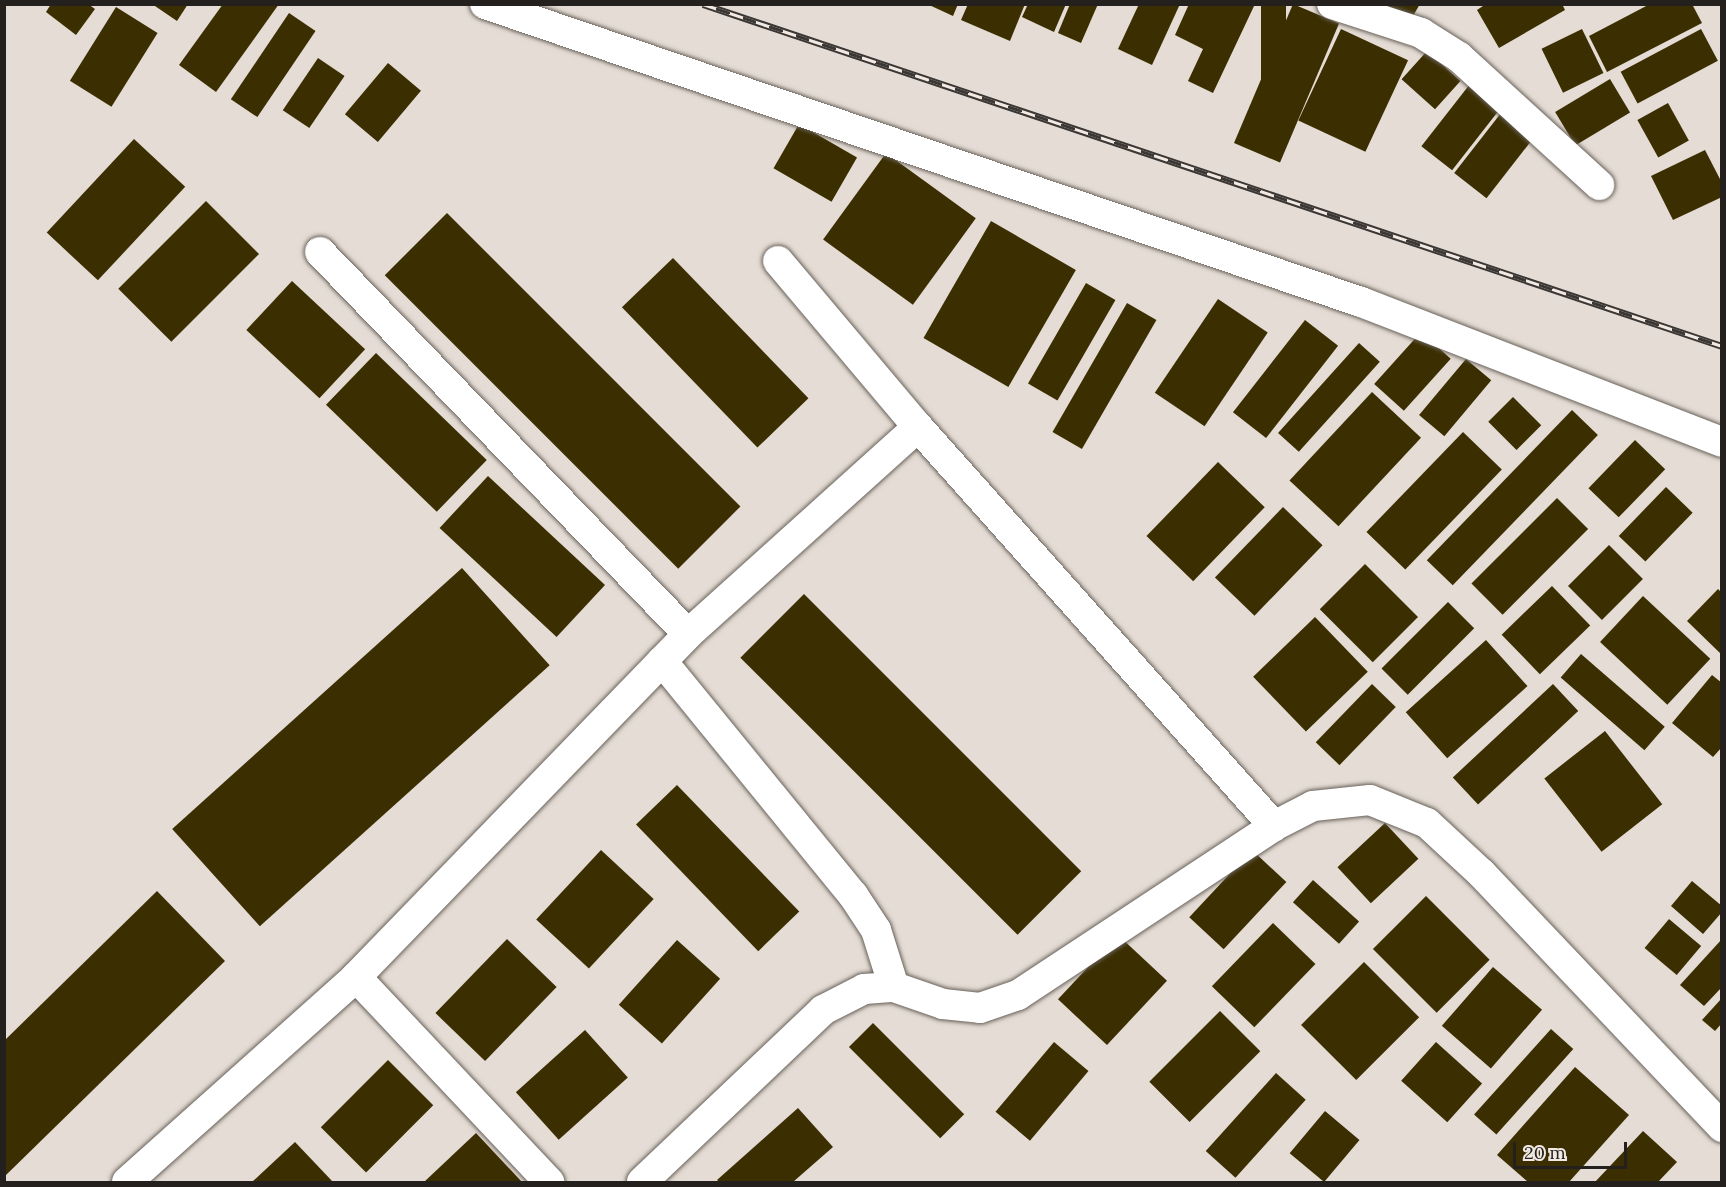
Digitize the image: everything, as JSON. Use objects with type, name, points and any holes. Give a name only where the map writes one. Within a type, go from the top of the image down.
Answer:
[{"type":"street","points":[[485,4],[1360,302],[1722,442]]},
{"type":"street","points":[[1332,4],[1421,33],[1459,57],[1599,185]]},
{"type":"street","points":[[320,252],[688,634]]},
{"type":"street","points":[[778,261],[918,427],[1275,826]]},
{"type":"street","points":[[127,1182],[356,977],[688,634],[918,427]]},
{"type":"street","points":[[662,662],[853,895],[876,930],[894,987]]},
{"type":"street","points":[[642,1182],[823,1010],[864,989],[894,987],[943,1004],[980,1008],[1018,995],[1275,826],[1313,806],[1370,800],[1427,823],[1482,874],[1722,1127]]},
{"type":"street","points":[[356,977],[549,1182]]},
{"type":"building","points":[[51,4],[88,4],[95,9],[76,35],[46,12]]},
{"type":"building","points":[[152,4],[188,4],[177,21]]},
{"type":"building","points":[[223,4],[279,4],[216,92],[179,65]]},
{"type":"building","points":[[927,4],[958,4],[953,16]]},
{"type":"building","points":[[968,4],[1025,4],[1010,41],[961,20]]},
{"type":"building","points":[[1028,4],[1066,4],[1054,32],[1022,17]]},
{"type":"building","points":[[1070,4],[1098,4],[1081,43],[1058,33]]},
{"type":"building","points":[[1139,4],[1180,4],[1152,65],[1118,49]]},
{"type":"building","points":[[1189,4],[1255,4],[1213,93],[1188,81],[1203,49],[1175,35]]},
{"type":"building","points":[[1261,4],[1286,4],[1286,94],[1261,94]]},
{"type":"building","points":[[1293,4],[1339,24],[1280,163],[1234,143]]},
{"type":"building","points":[[1385,4],[1420,4],[1410,21]]},
{"type":"building","points":[[1486,4],[1562,4],[1565,10],[1499,48],[1477,10]]},
{"type":"building","points":[[1650,4],[1692,4],[1702,23],[1607,72],[1589,36]]},
{"type":"building","points":[[116,7],[158,33],[111,107],[70,81]]},
{"type":"building","points":[[289,13],[316,31],[257,117],[231,99]]},
{"type":"building","points":[[1341,29],[1408,60],[1365,152],[1298,121]]},
{"type":"building","points":[[1582,29],[1603,73],[1563,93],[1542,49]]},
{"type":"building","points":[[1701,29],[1718,61],[1638,104],[1621,72]]},
{"type":"building","points":[[1427,51],[1460,81],[1435,109],[1402,79]]},
{"type":"building","points":[[318,58],[345,76],[309,128],[283,110]]},
{"type":"building","points":[[388,63],[421,91],[378,142],[345,114]]},
{"type":"building","points":[[1610,79],[1630,112],[1575,145],[1555,112]]},
{"type":"building","points":[[1470,84],[1501,108],[1452,170],[1421,146]]},
{"type":"building","points":[[1668,103],[1689,141],[1658,158],[1637,120]]},
{"type":"building","points":[[1501,113],[1533,138],[1487,198],[1454,173]]},
{"type":"building","points":[[799,124],[857,158],[832,202],[774,168]]},
{"type":"building","points":[[134,139],[185,187],[98,280],[47,233]]},
{"type":"building","points":[[1705,150],[1722,183],[1722,197],[1673,220],[1651,176]]},
{"type":"building","points":[[886,153],[976,218],[913,305],[823,240]]},
{"type":"building","points":[[206,201],[259,254],[171,342],[118,289]]},
{"type":"building","points":[[447,213],[740,506],[678,569],[385,275]]},
{"type":"building","points":[[991,221],[1076,270],[1008,387],[924,338]]},
{"type":"building","points":[[673,258],[808,398],[757,448],[622,307]]},
{"type":"building","points":[[292,281],[365,349],[319,398],[246,330]]},
{"type":"building","points":[[1086,283],[1115,300],[1057,400],[1028,383]]},
{"type":"building","points":[[1218,299],[1268,333],[1205,426],[1155,393]]},
{"type":"building","points":[[1127,303],[1156,320],[1082,449],[1052,432]]},
{"type":"building","points":[[1305,320],[1338,346],[1266,438],[1233,412]]},
{"type":"building","points":[[1421,332],[1451,359],[1404,411],[1374,384]]},
{"type":"building","points":[[1359,343],[1380,362],[1299,452],[1278,433]]},
{"type":"building","points":[[376,353],[487,460],[437,512],[326,405]]},
{"type":"building","points":[[1466,359],[1491,380],[1444,436],[1419,415]]},
{"type":"building","points":[[1372,392],[1421,438],[1338,526],[1289,480]]},
{"type":"building","points":[[1513,397],[1541,425],[1517,450],[1488,422]]},
{"type":"building","points":[[1572,410],[1598,435],[1453,585],[1427,560]]},
{"type":"building","points":[[1463,432],[1502,470],[1405,569],[1366,532]]},
{"type":"building","points":[[1635,440],[1665,469],[1619,517],[1588,488]]},
{"type":"building","points":[[1218,462],[1265,507],[1193,581],[1146,536]]},
{"type":"building","points":[[488,476],[605,585],[557,637],[440,528]]},
{"type":"building","points":[[1666,487],[1693,513],[1645,562],[1619,536]]},
{"type":"building","points":[[1557,498],[1588,529],[1503,615],[1471,584]]},
{"type":"building","points":[[1283,507],[1323,545],[1254,616],[1215,577]]},
{"type":"building","points":[[1609,545],[1643,579],[1602,620],[1568,586]]},
{"type":"building","points":[[1365,564],[1418,617],[1373,662],[1320,609]]},
{"type":"building","points":[[462,568],[550,665],[260,926],[172,829]]},
{"type":"building","points":[[1552,586],[1590,626],[1540,674],[1502,635]]},
{"type":"building","points":[[1718,589],[1722,593],[1722,655],[1687,621]]},
{"type":"building","points":[[804,594],[1081,871],[1018,935],[740,658]]},
{"type":"building","points":[[1643,596],[1710,659],[1667,705],[1600,642]]},
{"type":"building","points":[[1448,602],[1474,628],[1408,695],[1382,668]]},
{"type":"building","points":[[1315,617],[1368,672],[1306,731],[1253,677]]},
{"type":"building","points":[[1486,640],[1527,686],[1447,758],[1406,712]]},
{"type":"building","points":[[1581,654],[1665,727],[1644,750],[1561,677]]},
{"type":"building","points":[[1712,675],[1722,683],[1722,747],[1713,757],[1672,723]]},
{"type":"building","points":[[1372,684],[1396,707],[1339,765],[1316,742]]},
{"type":"building","points":[[1553,684],[1578,711],[1478,804],[1453,777]]},
{"type":"building","points":[[1605,731],[1662,804],[1602,852],[1544,778]]},
{"type":"building","points":[[677,785],[799,912],[758,951],[636,825]]},
{"type":"building","points":[[1385,823],[1418,859],[1371,903],[1337,867]]},
{"type":"building","points":[[601,850],[654,899],[589,969],[536,919]]},
{"type":"building","points":[[1252,850],[1286,882],[1224,949],[1189,917]]},
{"type":"building","points":[[1313,880],[1359,921],[1339,944],[1293,902]]},
{"type":"building","points":[[1692,881],[1722,906],[1722,912],[1703,934],[1671,906]]},
{"type":"building","points":[[157,891],[225,961],[4,1177],[4,1041]]},
{"type":"building","points":[[1426,896],[1490,960],[1437,1013],[1373,949]]},
{"type":"building","points":[[1669,919],[1701,946],[1677,975],[1645,948]]},
{"type":"building","points":[[1273,923],[1315,964],[1254,1027],[1212,986]]},
{"type":"building","points":[[1118,935],[1167,981],[1107,1045],[1058,999]]},
{"type":"building","points":[[507,939],[557,987],[485,1061],[435,1013]]},
{"type":"building","points":[[1722,939],[1722,987],[1704,1006],[1680,985]]},
{"type":"building","points":[[677,940],[720,979],[662,1043],[619,1005]]},
{"type":"building","points":[[1364,962],[1419,1017],[1356,1080],[1301,1025]]},
{"type":"building","points":[[1493,967],[1542,1010],[1491,1069],[1442,1026]]},
{"type":"building","points":[[1722,998],[1722,1023],[1715,1031],[1702,1020]]},
{"type":"building","points":[[1220,1011],[1260,1051],[1190,1122],[1149,1082]]},
{"type":"building","points":[[873,1023],[964,1114],[940,1138],[849,1047]]},
{"type":"building","points":[[1551,1029],[1573,1049],[1496,1135],[1474,1114]]},
{"type":"building","points":[[585,1030],[628,1078],[559,1140],[516,1092]]},
{"type":"building","points":[[1054,1042],[1088,1071],[1030,1141],[996,1112]]},
{"type":"building","points":[[1436,1042],[1482,1083],[1447,1122],[1401,1081]]},
{"type":"building","points":[[388,1060],[433,1105],[366,1172],[321,1127]]},
{"type":"building","points":[[1575,1067],[1629,1115],[1569,1182],[1528,1182],[1497,1155]]},
{"type":"building","points":[[1276,1073],[1306,1100],[1235,1178],[1206,1151]]},
{"type":"building","points":[[798,1108],[833,1147],[793,1182],[719,1182],[717,1180]]},
{"type":"building","points":[[1325,1111],[1359,1140],[1324,1182],[1290,1153]]},
{"type":"building","points":[[1643,1131],[1677,1162],[1658,1182],[1595,1182]]},
{"type":"building","points":[[476,1133],[522,1182],[424,1182]]},
{"type":"building","points":[[295,1142],[333,1182],[252,1182]]},
{"type":"railway","points":[[703,4],[1722,346]]}]
